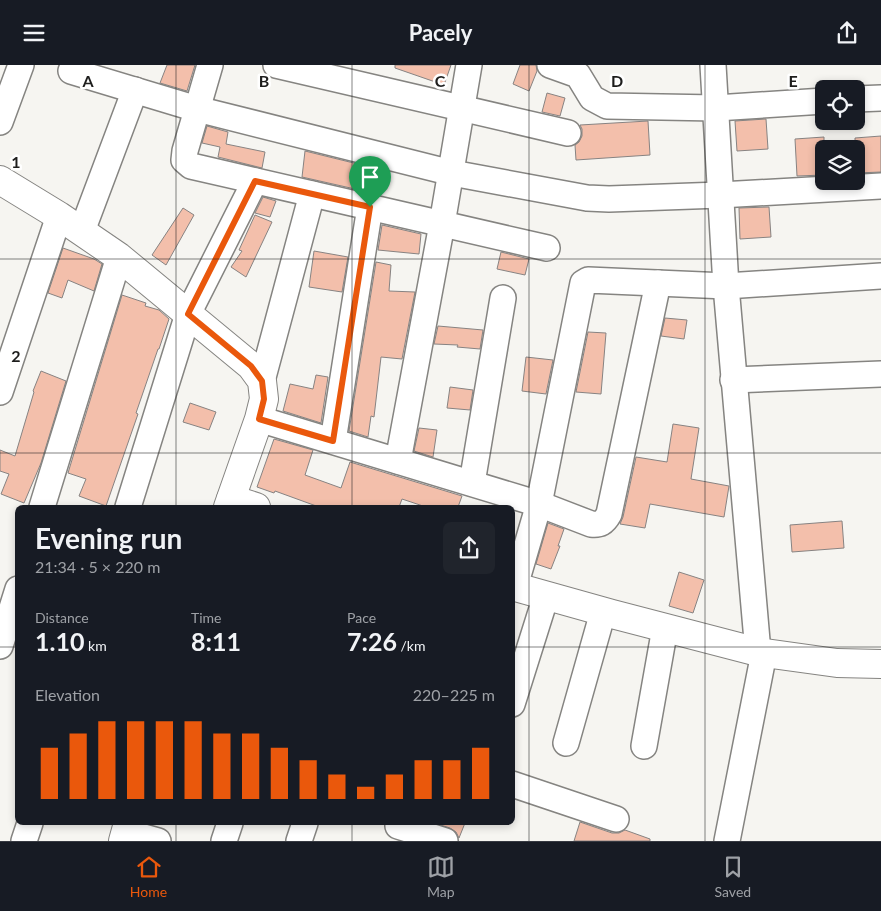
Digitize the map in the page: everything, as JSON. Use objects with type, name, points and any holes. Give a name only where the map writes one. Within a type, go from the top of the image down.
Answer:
[{"type":"street","points":[[0,122],[21,65]]},
{"type":"street","points":[[210,65],[185,151],[184,160],[191,165],[547,248]]},
{"type":"street","points":[[276,65],[568,133]]},
{"type":"street","points":[[398,461],[452,173],[469,65]]},
{"type":"street","points":[[550,65],[578,75],[592,98],[607,106],[716,108],[815,102]]},
{"type":"street","points":[[713,65],[733,381],[761,652],[727,841]]},
{"type":"street","points":[[71,71],[197,109],[452,173],[587,198],[720,195],[881,186]]},
{"type":"street","points":[[82,231],[135,90]]},
{"type":"street","points":[[865,99],[881,98]]},
{"type":"street","points":[[0,180],[59,216],[119,257],[251,366],[262,381]]},
{"type":"street","points":[[129,505],[188,314],[255,181]]},
{"type":"street","points":[[238,505],[264,399],[262,381],[312,194]]},
{"type":"street","points":[[333,441],[370,207]]},
{"type":"street","points":[[0,393],[59,216]]},
{"type":"street","points":[[43,505],[119,257]]},
{"type":"street","points":[[515,583],[539,504],[583,283],[588,280],[726,286],[881,276]]},
{"type":"street","points":[[259,419],[472,483],[598,525],[605,521],[609,515],[658,283]]},
{"type":"street","points":[[472,483],[503,298]]},
{"type":"street","points":[[733,381],[881,374]]},
{"type":"street","points":[[515,586],[603,612],[761,652],[837,663],[881,664]]},
{"type":"street","points":[[515,694],[546,596]]},
{"type":"street","points":[[0,647],[15,599]]},
{"type":"street","points":[[566,743],[603,612]]},
{"type":"street","points":[[644,746],[665,628]]},
{"type":"street","points":[[0,651],[15,655]]},
{"type":"street","points":[[515,785],[616,819]]},
{"type":"street","points":[[24,841],[29,825]]},
{"type":"street","points":[[224,841],[229,825]]},
{"type":"street","points":[[300,841],[304,825]]},
{"type":"street","points":[[397,830],[445,841]]},
{"type":"street","points":[[126,832],[158,841]]},
{"type":"building","points":[[167,65],[195,65],[187,91],[160,83]]},
{"type":"building","points":[[395,65],[451,65],[444,85],[395,68]]},
{"type":"building","points":[[520,65],[536,65],[537,71],[529,91],[513,84]]},
{"type":"building","points":[[547,93],[565,98],[560,116],[542,112]]},
{"type":"building","points":[[766,119],[768,149],[737,151],[735,121]]},
{"type":"building","points":[[648,121],[650,155],[576,160],[575,145],[582,136],[580,125]]},
{"type":"building","points":[[207,126],[228,132],[226,144],[265,152],[262,168],[218,157],[220,147],[202,143]]},
{"type":"building","points":[[881,136],[881,172],[865,173],[865,140],[855,140],[855,138]]},
{"type":"building","points":[[824,137],[824,140],[815,140],[815,175],[797,176],[795,139]]},
{"type":"building","points":[[305,151],[382,170],[377,194],[302,177]]},
{"type":"building","points":[[263,197],[276,201],[270,217],[255,213]]},
{"type":"building","points":[[769,207],[771,237],[740,239],[739,208]]},
{"type":"building","points":[[183,208],[194,215],[166,265],[152,255]]},
{"type":"building","points":[[255,215],[272,222],[246,277],[231,267],[242,251],[239,250]]},
{"type":"building","points":[[382,225],[421,234],[419,254],[378,250]]},
{"type":"building","points":[[63,248],[94,259],[102,264],[94,291],[68,280],[62,298],[48,293]]},
{"type":"building","points":[[314,251],[348,257],[342,292],[309,287]]},
{"type":"building","points":[[501,252],[529,259],[525,275],[497,269]]},
{"type":"building","points":[[376,262],[391,265],[389,291],[415,292],[402,359],[381,357],[374,417],[371,416],[368,437],[349,431]]},
{"type":"building","points":[[122,295],[146,303],[145,306],[159,310],[169,319],[106,505],[79,496],[86,479],[68,473]]},
{"type":"building","points":[[665,318],[687,320],[684,339],[661,336]]},
{"type":"building","points":[[438,326],[483,330],[480,349],[457,347],[458,345],[434,344]]},
{"type":"building","points":[[588,332],[606,333],[601,394],[576,392]]},
{"type":"building","points":[[526,357],[553,360],[546,394],[522,391]]},
{"type":"building","points":[[41,371],[66,381],[41,463],[24,503],[1,494],[9,474],[0,471],[0,450],[15,456],[33,391]]},
{"type":"building","points":[[316,375],[328,377],[321,423],[283,411],[290,384],[313,389]]},
{"type":"building","points":[[450,387],[473,390],[470,410],[447,408]]},
{"type":"building","points":[[190,403],[216,412],[209,430],[183,422]]},
{"type":"building","points":[[673,424],[699,428],[691,479],[729,486],[724,517],[650,504],[645,528],[620,524],[636,457],[667,462]]},
{"type":"building","points":[[419,428],[437,430],[433,457],[414,451]]},
{"type":"building","points":[[274,439],[313,450],[305,475],[341,488],[350,462],[462,496],[459,505],[420,505],[402,499],[400,505],[314,505],[275,491],[274,493],[257,487]]},
{"type":"building","points":[[842,521],[844,548],[792,552],[790,525]]},
{"type":"building","points":[[548,523],[564,529],[551,569],[536,564]]},
{"type":"building","points":[[679,572],[704,580],[693,613],[669,606]]},
{"type":"building","points":[[580,822],[612,833],[619,833],[625,830],[650,839],[650,841],[574,841]]},
{"type":"building","points":[[440,825],[464,825],[459,838],[456,832]]},
{"type":"route","points":[[255,181],[370,207],[333,441],[259,419],[264,399],[262,381],[251,366],[188,314],[255,181]]}]
